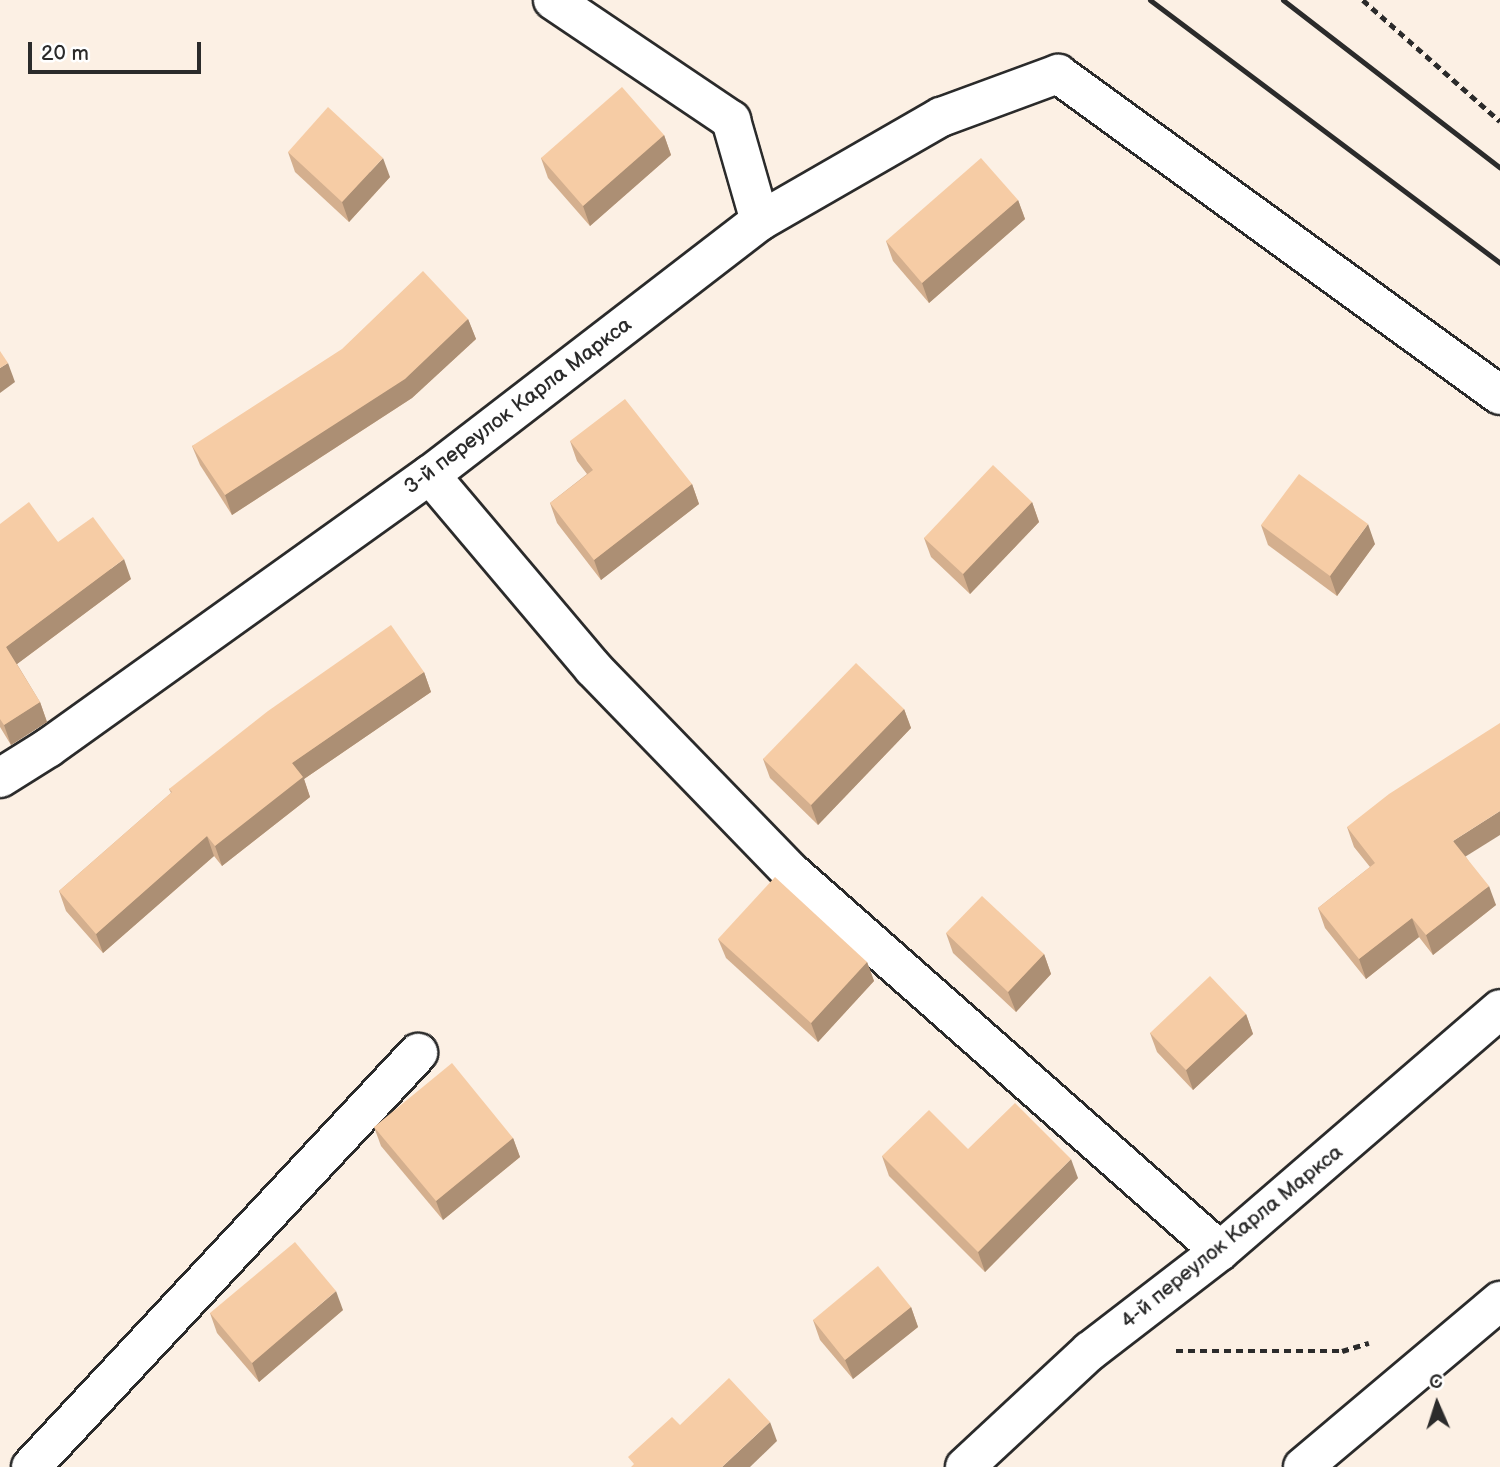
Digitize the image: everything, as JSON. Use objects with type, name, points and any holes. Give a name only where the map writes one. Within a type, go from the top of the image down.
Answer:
[{"type":"street","points":[[552,0],[731,120],[760,221]]},
{"type":"street","name":"3-й переулок Карла Маркса","points":[[0,778],[48,748],[430,474],[760,221],[941,117],[1058,74],[1500,395]]},
{"type":"street","points":[[430,474],[593,668],[792,873],[1220,1251]]},
{"type":"street","name":"4-й переулок Карла Маркса","points":[[965,1467],[1090,1350],[1220,1251],[1500,1009]]},
{"type":"street","points":[[31,1467],[418,1053]]},
{"type":"street","points":[[1303,1467],[1500,1301]]},
{"type":"path","points":[[1363,0],[1500,121]]},
{"type":"path","points":[[1174,1351],[1342,1351],[1379,1340]]},
{"type":"building","points":[[622,87],[664,135],[583,206],[541,158]]},
{"type":"building","points":[[328,107],[383,158],[342,202],[288,152]]},
{"type":"building","points":[[981,158],[1018,200],[922,283],[886,241]]},
{"type":"building","points":[[423,271],[468,319],[405,379],[225,495],[192,446],[342,349]]},
{"type":"building","points":[[0,351],[8,363],[0,368]]},
{"type":"building","points":[[625,399],[692,484],[594,560],[550,503],[593,470],[570,441]]},
{"type":"building","points":[[993,465],[1032,502],[963,574],[924,538]]},
{"type":"building","points":[[1299,474],[1368,524],[1330,576],[1261,525]]},
{"type":"building","points":[[29,502],[58,542],[93,517],[124,559],[6,647],[40,702],[4,725],[0,719],[0,524]]},
{"type":"building","points":[[391,625],[424,672],[292,763],[303,777],[215,846],[207,836],[96,934],[59,891],[172,792],[169,789],[268,711]]},
{"type":"building","points":[[856,663],[904,709],[811,805],[763,759]]},
{"type":"building","points":[[1500,723],[1500,811],[1453,841],[1489,886],[1426,935],[1412,918],[1359,959],[1318,908],[1375,863],[1347,827],[1389,794]]},
{"type":"building","points":[[775,877],[867,962],[811,1023],[718,939]]},
{"type":"building","points":[[982,896],[1044,954],[1008,992],[946,933]]},
{"type":"building","points":[[1210,976],[1246,1014],[1186,1070],[1150,1033]]},
{"type":"building","points":[[452,1063],[513,1138],[436,1201],[374,1127]]},
{"type":"building","points":[[1015,1103],[1071,1159],[978,1252],[882,1156],[929,1110],[968,1149]]},
{"type":"building","points":[[295,1242],[336,1291],[252,1363],[210,1313]]},
{"type":"building","points":[[878,1266],[911,1307],[845,1360],[813,1320]]},
{"type":"building","points":[[729,1378],[770,1422],[722,1467],[631,1467],[634,1464],[628,1457],[672,1417],[680,1425]]},
{"type":"railway","points":[[1150,0],[1500,263]]},
{"type":"railway","points":[[1283,0],[1500,168]]}]
